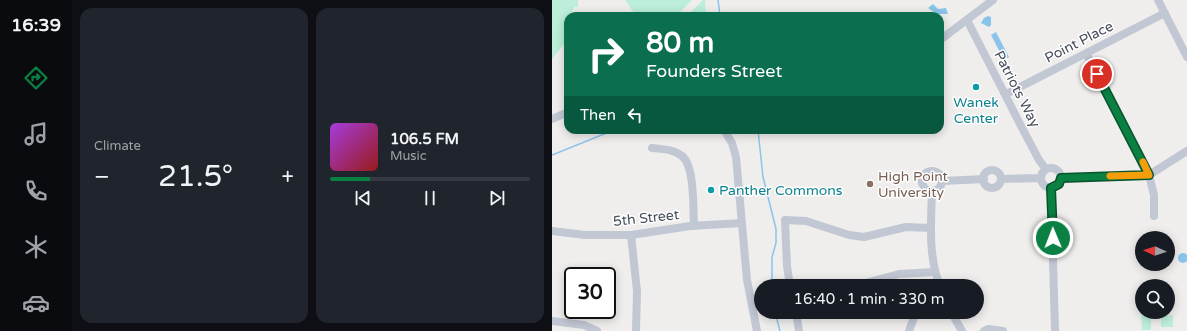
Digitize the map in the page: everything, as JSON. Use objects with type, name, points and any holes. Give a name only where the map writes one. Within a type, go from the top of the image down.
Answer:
[{"type":"street","points":[[944,37],[993,0]]},
{"type":"street","points":[[1158,0],[1187,57]]},
{"type":"street","name":"Point Place","points":[[1006,94],[1165,13]]},
{"type":"street","name":"Patriots Way","points":[[967,20],[1039,160],[1046,169],[1056,169],[1061,178]]},
{"type":"street","points":[[1086,53],[1149,175],[1154,195],[1154,216]]},
{"type":"street","points":[[552,119],[564,114]]},
{"type":"street","points":[[726,134],[732,143],[736,157],[747,280],[757,331]]},
{"type":"street","points":[[652,148],[673,151],[683,156],[688,164],[694,226]]},
{"type":"street","points":[[1051,188],[1059,184],[1061,178],[1149,175],[1187,151]]},
{"type":"street","points":[[1046,169],[1041,178],[1043,184],[1051,188]]},
{"type":"street","points":[[992,170],[999,173],[1001,179],[998,186],[993,188],[987,186],[984,179],[987,172],[992,170]]},
{"type":"street","points":[[934,172],[940,175],[942,181],[938,189],[932,191],[926,189],[923,184],[925,174],[934,172]]},
{"type":"street","points":[[1001,179],[1041,178]]},
{"type":"street","points":[[942,181],[984,179]]},
{"type":"street","points":[[1051,188],[1055,331]]},
{"type":"street","points":[[932,191],[931,228],[934,272],[937,279]]},
{"type":"street","points":[[789,279],[785,220],[806,221],[849,235],[864,237],[906,227],[931,228]]},
{"type":"street","name":"5th Street","points":[[552,231],[585,235],[631,235],[694,226],[742,223]]},
{"type":"street","points":[[631,235],[637,291],[636,331]]},
{"type":"street","points":[[880,279],[899,274],[923,274],[934,272]]},
{"type":"street","points":[[797,319],[799,331]]},
{"type":"street","points":[[909,331],[913,319]]},
{"type":"street","points":[[955,319],[962,331]]},
{"type":"street","points":[[552,321],[584,325],[597,331]]},
{"type":"street","points":[[984,331],[988,329],[1003,331]]},
{"type":"green space","points":[[552,0],[578,0],[578,7],[574,7],[572,12],[564,12],[564,44],[552,59]]},
{"type":"green space","points":[[625,0],[692,0],[680,12],[633,12]]},
{"type":"green space","points":[[703,0],[705,0],[706,12],[691,12]]},
{"type":"green space","points":[[1141,319],[1151,319],[1151,330],[1142,330]]},
{"type":"green space","points":[[1161,319],[1173,319],[1173,327],[1161,327]]},
{"type":"water","points":[[933,4],[938,9],[946,8],[948,14],[944,14],[944,12],[934,12],[928,8]]},
{"type":"water","points":[[988,16],[991,17],[991,25],[989,27],[981,23],[984,18]]},
{"type":"water","points":[[996,32],[1009,57],[1004,60],[991,35]]},
{"type":"water","points":[[1183,253],[1188,258],[1183,263],[1178,258]]},
{"type":"waterway","points":[[718,0],[720,12]]},
{"type":"waterway","points":[[552,155],[604,134]]},
{"type":"waterway","points":[[758,134],[763,177],[776,229],[776,243],[772,257],[772,279]]},
{"type":"waterway","points":[[777,319],[780,331]]},
{"type":"slow traffic","points":[[1110,176],[1149,175],[1143,162]]},
{"type":"place","name":"Wanek Center","points":[[976,87]]},
{"type":"place","name":"High Point University","points":[[870,184]]},
{"type":"place","name":"Panther Commons","points":[[711,190]]},
{"type":"route","points":[[1053,238],[1051,188],[1057,186],[1061,178],[1149,175],[1097,74]]}]
